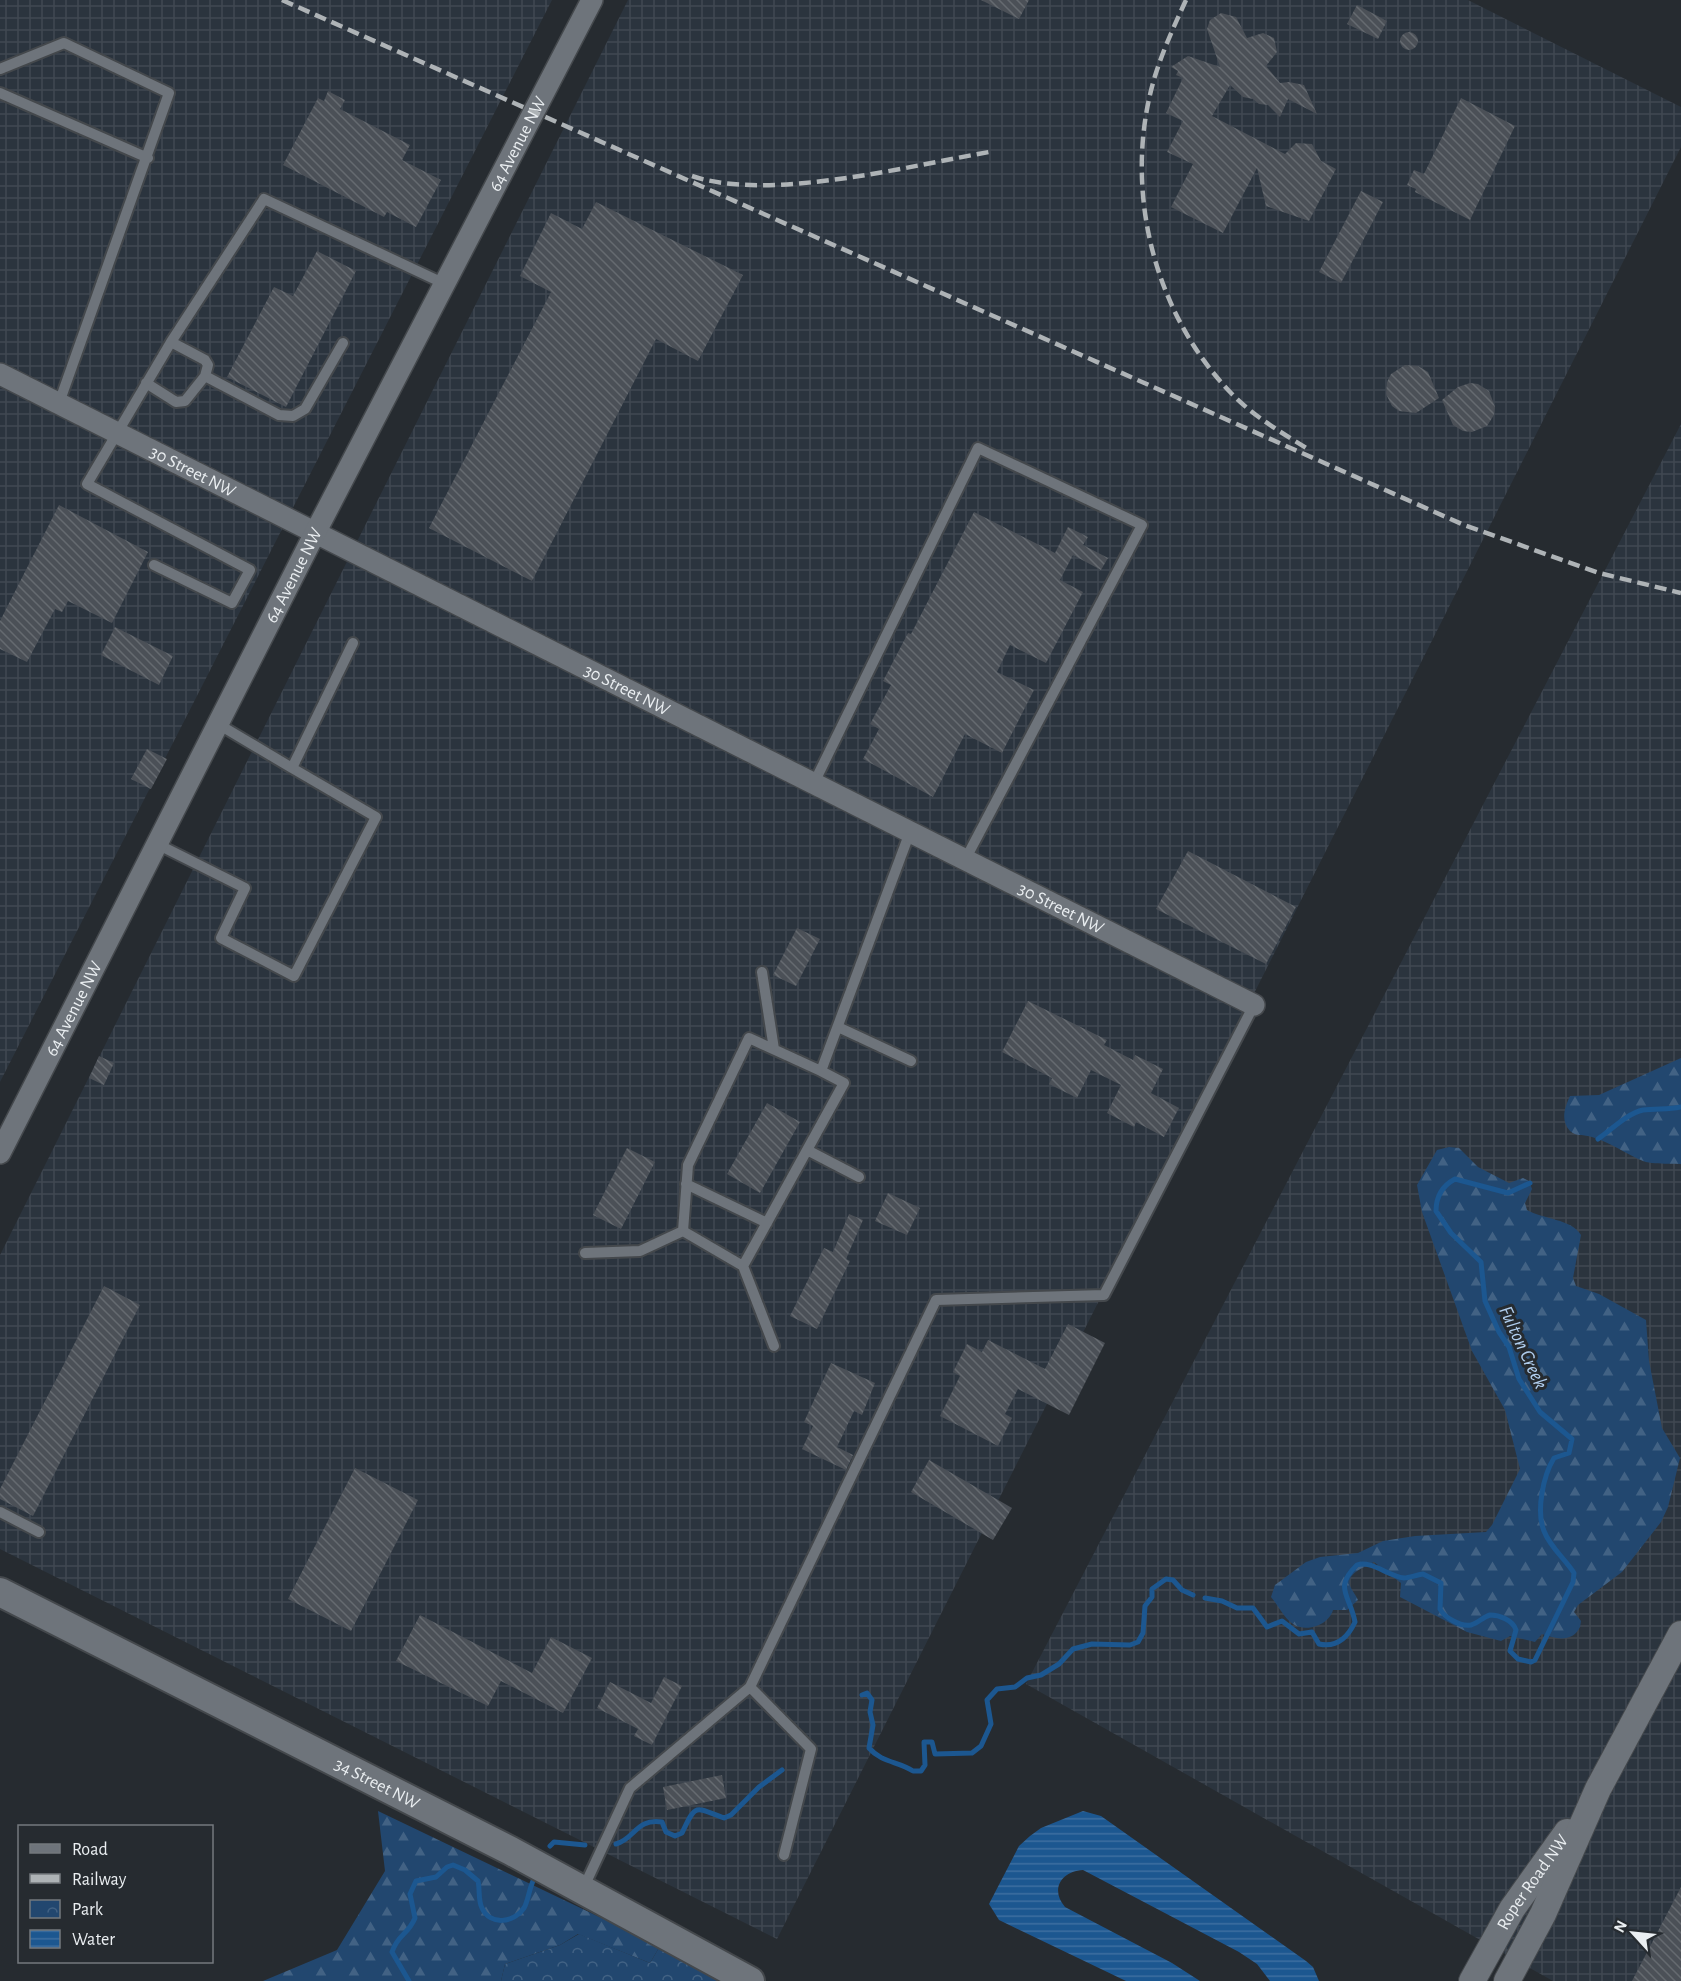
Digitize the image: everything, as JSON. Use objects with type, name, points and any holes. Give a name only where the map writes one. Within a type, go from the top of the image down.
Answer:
[{"type":"main road","name":"34 Street NW","points":[[0,1593],[318,1751],[582,1889],[750,1981]]},
{"type":"street","name":"64 Avenue NW","points":[[0,1154],[315,533],[592,0]]},
{"type":"street","name":"30 Street NW","points":[[1,379],[59,403],[1254,1005]]},
{"type":"street","name":"Roper Road NW","points":[[1507,1981],[1542,1914],[1598,1789],[1681,1634]]},
{"type":"street","name":"Roper Road NW","points":[[1472,1981],[1512,1909],[1598,1789]]},
{"type":"lane","points":[[0,69],[64,43],[170,93],[59,403]]},
{"type":"lane","points":[[0,93],[148,158]]},
{"type":"lane","points":[[154,565],[232,603],[250,570],[87,484],[115,433],[171,342],[264,199],[445,284]]},
{"type":"lane","points":[[146,383],[176,402],[185,401],[205,376],[208,366],[204,360],[171,342]]},
{"type":"lane","points":[[205,376],[279,414],[293,416],[305,409],[343,343]]},
{"type":"lane","points":[[814,783],[978,448],[1142,525],[965,860]]},
{"type":"lane","points":[[292,768],[353,643]]},
{"type":"lane","points":[[157,844],[245,888],[221,938],[294,976],[376,817],[218,724]]},
{"type":"lane","points":[[821,1071],[910,832]]},
{"type":"lane","points":[[762,972],[774,1049]]},
{"type":"lane","points":[[582,1889],[630,1788],[750,1687],[936,1300],[1104,1295],[1254,1005]]},
{"type":"lane","points":[[838,1027],[911,1061]]},
{"type":"lane","points":[[683,1231],[688,1165],[749,1038],[844,1083],[743,1266]]},
{"type":"lane","points":[[807,1150],[859,1177]]},
{"type":"lane","points":[[686,1184],[767,1223]]},
{"type":"lane","points":[[585,1253],[640,1251],[683,1231]]},
{"type":"lane","points":[[683,1231],[743,1266],[774,1346]]},
{"type":"lane","points":[[0,1512],[39,1532]]},
{"type":"lane","points":[[750,1687],[811,1749],[784,1855]]},
{"type":"shaded area","points":[[0,0],[552,0],[0,1082]]},
{"type":"shaded area","points":[[628,0],[1468,0],[1681,107],[1681,147],[777,1939],[0,1549],[0,1255]]},
{"type":"shaded area","points":[[1681,424],[1681,1981],[1553,1981],[1026,1684]]},
{"type":"green space","points":[[1681,1058],[1681,1164],[1643,1161],[1599,1139],[1575,1134],[1567,1127],[1564,1114],[1570,1096],[1599,1095]]},
{"type":"green space","points":[[1449,1147],[1459,1148],[1478,1167],[1509,1183],[1523,1178],[1529,1181],[1532,1189],[1525,1203],[1527,1210],[1564,1222],[1581,1235],[1573,1278],[1576,1286],[1599,1294],[1646,1320],[1649,1361],[1662,1428],[1680,1458],[1668,1507],[1661,1522],[1622,1572],[1578,1605],[1574,1612],[1581,1621],[1580,1627],[1573,1636],[1568,1638],[1542,1634],[1535,1642],[1510,1636],[1501,1641],[1467,1632],[1400,1597],[1401,1583],[1374,1562],[1351,1577],[1350,1586],[1358,1600],[1347,1610],[1333,1610],[1327,1620],[1316,1626],[1304,1628],[1293,1624],[1271,1597],[1275,1585],[1306,1562],[1320,1557],[1358,1553],[1383,1541],[1415,1536],[1486,1532],[1492,1525],[1520,1469],[1505,1410],[1472,1351],[1422,1212],[1417,1185],[1437,1150]]},
{"type":"green space","points":[[378,1811],[660,1946],[650,1963],[578,1934],[560,1945],[505,1964],[501,1981],[263,1981],[337,1950],[385,1871]]},
{"type":"green space","points":[[579,1934],[650,1963],[660,1946],[729,1981],[501,1981],[505,1964],[560,1945]]},
{"type":"water","points":[[1083,1811],[1101,1816],[1306,1961],[1313,1967],[1319,1981],[1270,1981],[1257,1964],[1239,1952],[1083,1870],[1069,1874],[1060,1883],[1058,1894],[1065,1907],[1172,1963],[1200,1981],[1126,1981],[999,1920],[989,1904],[1019,1846],[1041,1828]]},
{"type":"building","points":[[981,0],[1029,0],[1019,19]]},
{"type":"building","points":[[1357,5],[1387,21],[1378,39],[1347,24]]},
{"type":"building","points":[[1221,13],[1236,17],[1247,38],[1263,33],[1274,38],[1277,52],[1266,66],[1280,83],[1304,85],[1317,114],[1288,99],[1280,117],[1268,105],[1243,97],[1230,85],[1212,116],[1285,154],[1296,143],[1312,144],[1321,161],[1336,169],[1309,221],[1266,206],[1257,168],[1223,233],[1171,207],[1193,164],[1167,152],[1183,121],[1166,113],[1183,78],[1176,75],[1178,71],[1171,67],[1188,56],[1220,67],[1207,29],[1210,20]]},
{"type":"building","points":[[1409,32],[1415,35],[1418,41],[1415,47],[1409,50],[1403,47],[1400,41],[1403,35]]},
{"type":"building","points":[[328,91],[345,100],[340,109],[410,145],[402,160],[441,180],[416,227],[387,212],[384,217],[283,165],[318,98],[324,101]]},
{"type":"building","points":[[1461,98],[1515,126],[1470,220],[1415,192],[1416,189],[1407,185],[1414,170],[1424,174]]},
{"type":"building","points":[[1361,191],[1383,202],[1341,283],[1319,272]]},
{"type":"building","points":[[596,202],[743,275],[698,361],[656,339],[532,581],[429,528],[551,292],[520,276],[551,213],[582,229]]},
{"type":"building","points":[[317,251],[356,271],[286,407],[227,377],[274,287],[293,296]]},
{"type":"building","points":[[1405,365],[1418,366],[1428,372],[1439,398],[1416,413],[1399,411],[1392,406],[1386,394],[1387,382],[1391,374]]},
{"type":"building","points":[[1470,383],[1478,384],[1489,391],[1495,407],[1494,415],[1487,426],[1472,432],[1463,431],[1453,425],[1442,400],[1458,387]]},
{"type":"building","points":[[59,505],[148,552],[112,623],[68,601],[62,612],[55,609],[27,662],[0,649],[0,621]]},
{"type":"building","points":[[974,512],[1055,553],[1068,527],[1088,537],[1083,545],[1108,558],[1101,570],[1073,555],[1060,580],[1083,592],[1046,663],[1010,645],[997,672],[1034,690],[1002,753],[965,734],[933,797],[863,759],[879,729],[870,724],[891,685],[883,681],[908,633],[911,634]]},
{"type":"building","points":[[115,627],[173,656],[159,685],[101,655]]},
{"type":"building","points":[[147,749],[167,759],[151,789],[131,779]]},
{"type":"building","points":[[1188,851],[1296,907],[1266,964],[1156,909]]},
{"type":"building","points":[[797,928],[820,939],[796,986],[773,975]]},
{"type":"building","points":[[1028,1001],[1107,1040],[1104,1045],[1133,1060],[1135,1055],[1163,1069],[1151,1093],[1179,1108],[1164,1137],[1136,1122],[1134,1127],[1107,1113],[1121,1085],[1091,1070],[1077,1098],[1049,1084],[1052,1078],[1002,1052]]},
{"type":"building","points":[[99,1056],[114,1063],[104,1085],[89,1078]]},
{"type":"building","points":[[767,1103],[800,1122],[760,1193],[727,1174]]},
{"type":"building","points":[[627,1148],[655,1162],[621,1229],[593,1215]]},
{"type":"building","points":[[888,1193],[920,1208],[907,1235],[875,1221]]},
{"type":"building","points":[[849,1214],[863,1220],[846,1259],[850,1261],[817,1329],[790,1316],[824,1248],[833,1252]]},
{"type":"building","points":[[104,1286],[140,1305],[33,1516],[0,1499],[0,1489]]},
{"type":"building","points":[[1068,1324],[1105,1343],[1069,1415],[1018,1389],[1005,1414],[1012,1418],[998,1446],[940,1416],[960,1376],[953,1372],[967,1344],[982,1352],[988,1340],[1045,1369]]},
{"type":"building","points":[[831,1363],[875,1383],[862,1415],[854,1411],[837,1447],[853,1455],[846,1470],[802,1449],[813,1426],[804,1422]]},
{"type":"building","points":[[929,1460],[1012,1508],[993,1540],[911,1492]]},
{"type":"building","points":[[355,1468],[418,1500],[351,1631],[288,1599]]},
{"type":"building","points":[[420,1615],[532,1673],[551,1637],[592,1658],[563,1713],[501,1681],[488,1706],[396,1661]]},
{"type":"building","points":[[664,1677],[682,1686],[652,1745],[634,1736],[638,1729],[597,1708],[610,1682],[651,1703]]},
{"type":"building","points":[[722,1775],[726,1798],[667,1810],[663,1787]]},
{"type":"building","points":[[1681,1887],[1681,1981],[1632,1981]]},
{"type":"waterway","name":"Fulton Creek","points":[[1598,1139],[1637,1112],[1681,1107]]},
{"type":"waterway","name":"Fulton Creek","points":[[1205,1598],[1222,1601],[1237,1608],[1253,1608],[1267,1627],[1282,1621],[1299,1634],[1312,1632],[1319,1644],[1325,1645],[1336,1643],[1345,1637],[1355,1622],[1345,1586],[1346,1580],[1357,1565],[1374,1566],[1404,1578],[1423,1574],[1441,1583],[1440,1609],[1449,1618],[1467,1625],[1474,1624],[1490,1615],[1505,1619],[1512,1623],[1516,1630],[1510,1651],[1518,1659],[1531,1662],[1535,1660],[1573,1582],[1574,1573],[1547,1537],[1541,1514],[1542,1494],[1550,1465],[1554,1458],[1569,1453],[1572,1439],[1540,1412],[1519,1379],[1509,1347],[1499,1332],[1485,1301],[1481,1262],[1451,1233],[1436,1211],[1441,1192],[1455,1179],[1508,1193],[1530,1183]]},
{"type":"waterway","name":"Fulton Creek","points":[[862,1695],[867,1693],[872,1700],[870,1712],[873,1725],[869,1748],[885,1759],[913,1771],[921,1771],[925,1765],[924,1742],[932,1742],[935,1754],[972,1753],[981,1746],[991,1724],[987,1700],[997,1689],[1015,1687],[1027,1678],[1041,1675],[1059,1664],[1073,1649],[1092,1644],[1130,1645],[1138,1642],[1143,1633],[1145,1606],[1152,1597],[1152,1589],[1166,1579],[1173,1580],[1182,1590],[1193,1595]]},
{"type":"waterway","name":"Fulton Creek","points":[[616,1844],[628,1838],[641,1826],[653,1822],[662,1822],[666,1832],[675,1836],[682,1833],[690,1816],[697,1810],[707,1811],[724,1818],[731,1815],[759,1787],[782,1770]]},
{"type":"waterway","name":"Fulton Creek","points":[[550,1846],[554,1842],[585,1845]]},
{"type":"waterway","name":"Fulton Creek","points":[[409,1981],[392,1952],[397,1941],[415,1918],[410,1894],[416,1881],[436,1877],[447,1867],[453,1865],[465,1870],[478,1881],[482,1908],[486,1914],[496,1920],[508,1919],[520,1913],[527,1902],[533,1881]]},
{"type":"railway","points":[[282,0],[1464,525],[1599,573],[1681,593]]},
{"type":"railway","points":[[1186,0],[1158,66],[1146,118],[1142,160],[1144,203],[1151,245],[1164,285],[1181,324],[1204,360],[1231,393],[1249,409],[1308,449]]},
{"type":"railway","points":[[692,176],[723,183],[798,184],[880,173],[989,152]]}]
